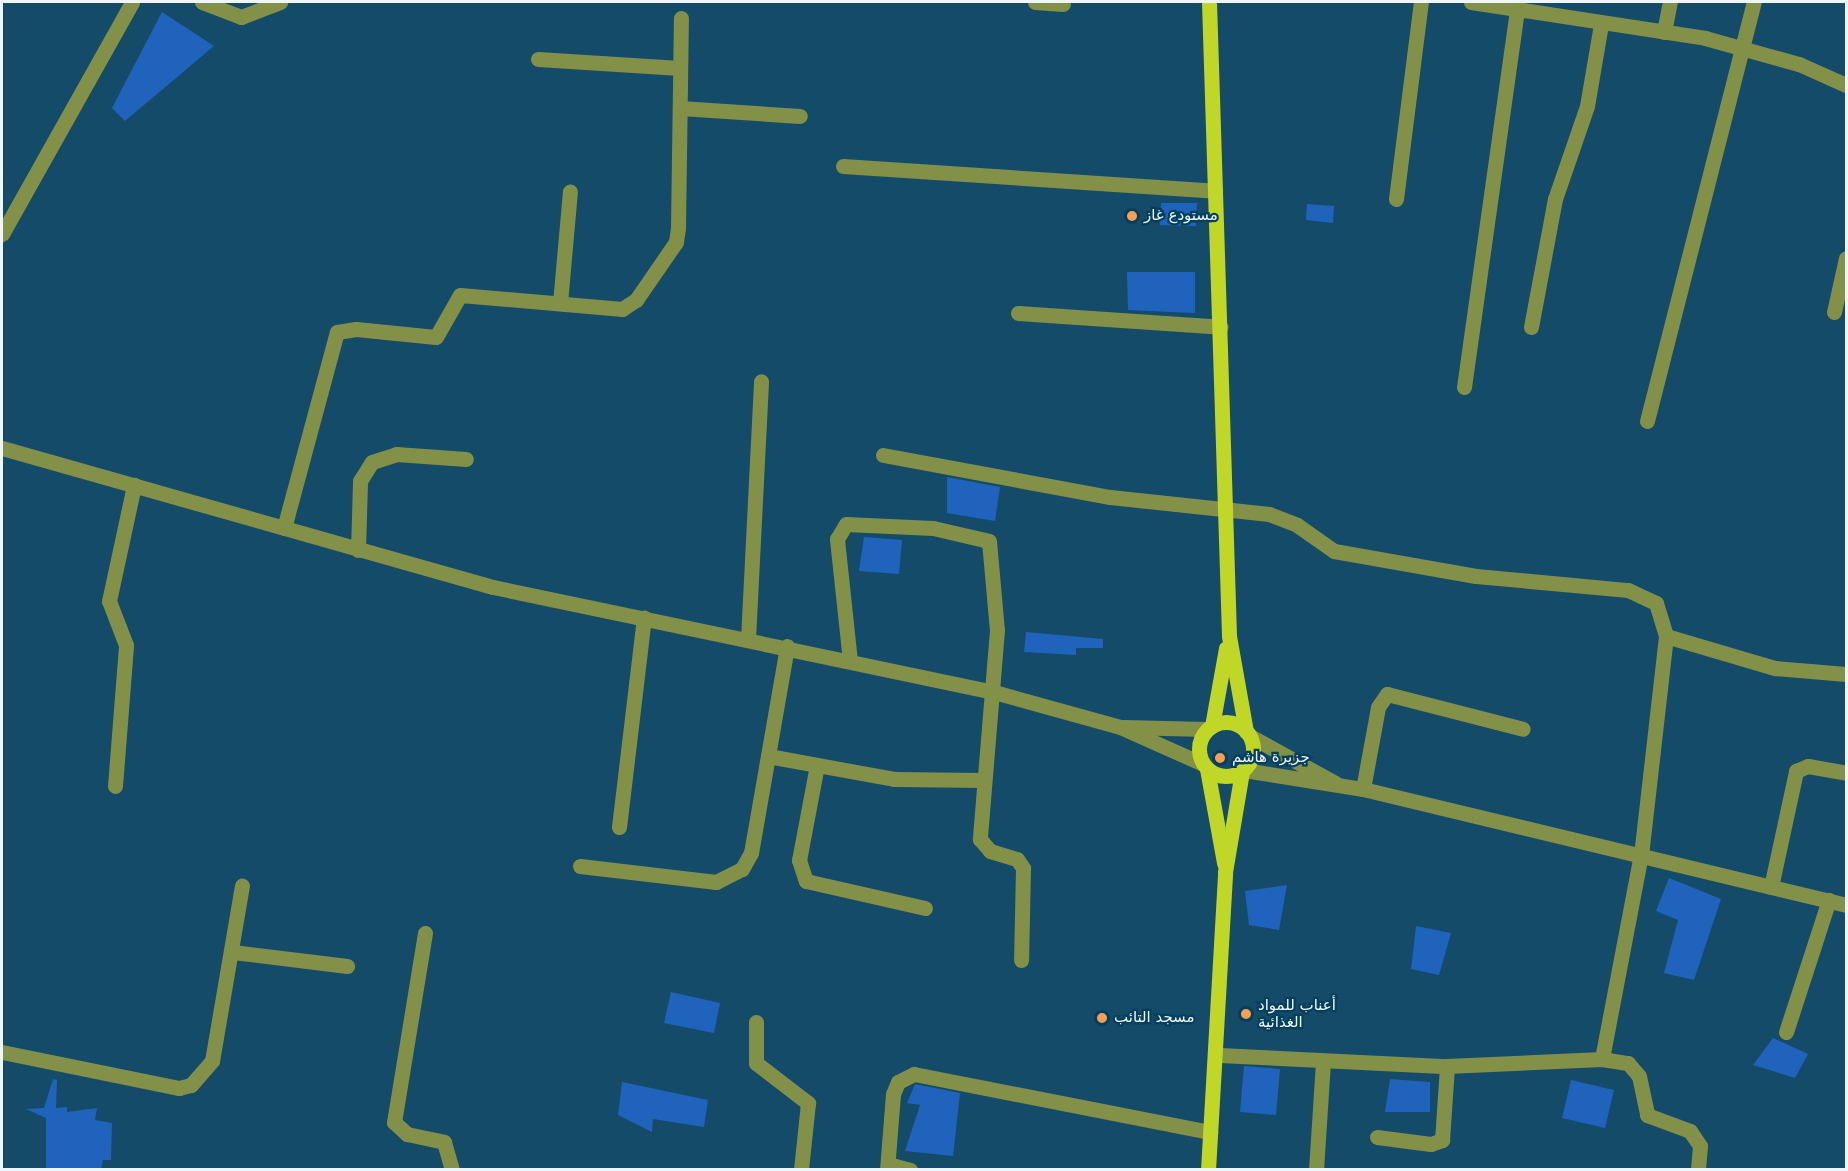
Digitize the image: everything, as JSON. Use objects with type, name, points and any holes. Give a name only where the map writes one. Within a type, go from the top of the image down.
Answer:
[{"type":"main road","points":[[1208,1170],[1219,1055],[1225,872],[1243,770],[1253,753],[1228,636],[1221,327],[1209,2]]},
{"type":"main road","points":[[1225,872],[1205,766],[1199,746],[1210,728],[1228,636]]},
{"type":"main road","points":[[1210,728],[1230,723],[1248,734]]},
{"type":"main road","points":[[1205,766],[1224,776],[1243,770]]},
{"type":"street","points":[[2,234],[132,2]]},
{"type":"street","points":[[202,2],[241,17],[280,2]]},
{"type":"street","points":[[1035,2],[1064,4]]},
{"type":"street","points":[[1396,199],[1420,2]]},
{"type":"street","points":[[1471,2],[1523,8],[1601,24],[1664,32],[1743,47],[1846,85]]},
{"type":"street","points":[[1664,32],[1670,2]]},
{"type":"street","points":[[1647,421],[1754,2]]},
{"type":"street","points":[[1464,387],[1523,8]]},
{"type":"street","points":[[284,528],[337,332],[356,328],[436,337],[460,295],[629,306],[676,242],[681,18]]},
{"type":"street","points":[[1531,327],[1555,199],[1587,106],[1601,24]]},
{"type":"street","points":[[538,59],[680,68]]},
{"type":"street","points":[[680,108],[800,116]]},
{"type":"street","points":[[843,166],[1215,191]]},
{"type":"street","points":[[560,303],[570,191]]},
{"type":"street","points":[[1834,312],[1846,258]]},
{"type":"street","points":[[1018,313],[1221,327]]},
{"type":"street","points":[[748,639],[761,381]]},
{"type":"street","points":[[2,448],[493,587],[787,646],[994,692],[1120,727],[1205,766]]},
{"type":"street","points":[[358,550],[360,481],[372,462],[396,454],[466,459]]},
{"type":"street","points":[[884,455],[1110,496],[1285,519],[1319,544],[1355,556],[1476,576],[1628,590],[1656,603],[1666,636],[1641,854],[1602,1059]]},
{"type":"street","points":[[115,786],[126,645],[109,601],[134,485]]},
{"type":"street","points":[[850,661],[837,539],[846,524],[979,536],[994,553],[994,692],[982,780],[980,839],[990,851],[1017,860],[1023,868],[1021,960]]},
{"type":"street","points":[[619,827],[644,617]]},
{"type":"street","points":[[1666,636],[1775,668],[1846,674]]},
{"type":"street","points":[[580,866],[727,880],[751,853],[787,646]]},
{"type":"street","points":[[1364,789],[1378,707],[1387,694],[1523,729]]},
{"type":"street","points":[[1120,727],[1210,728]]},
{"type":"street","points":[[1248,734],[1338,784]]},
{"type":"street","points":[[768,756],[911,781],[982,780]]},
{"type":"street","points":[[817,765],[799,860],[806,881],[925,908]]},
{"type":"street","points":[[1771,887],[1796,771],[1808,766],[1846,773]]},
{"type":"street","points":[[1243,770],[1364,789],[1846,905]]},
{"type":"street","points":[[2,1052],[179,1088],[191,1085],[212,1061],[233,952],[242,885]]},
{"type":"street","points":[[1786,1032],[1829,900]]},
{"type":"street","points":[[425,933],[394,1122],[407,1134],[444,1142],[452,1170]]},
{"type":"street","points":[[233,952],[347,966]]},
{"type":"street","points":[[756,1022],[756,1063],[807,1102],[801,1170]]},
{"type":"street","points":[[1219,1055],[1323,1062],[1447,1066],[1602,1059],[1628,1064],[1639,1076],[1647,1115],[1690,1131],[1700,1146],[1698,1170]]},
{"type":"street","points":[[1316,1170],[1323,1062]]},
{"type":"street","points":[[1377,1137],[1431,1144],[1442,1140],[1447,1066]]},
{"type":"street","points":[[910,1170],[887,1167],[893,1094],[898,1083],[914,1074],[1210,1132]]},
{"type":"building","points":[[162,12],[214,46],[125,121],[112,108]]},
{"type":"building","points":[[1161,203],[1197,203],[1196,226],[1160,225]]},
{"type":"building","points":[[1307,204],[1334,206],[1333,223],[1306,220]]},
{"type":"building","points":[[1127,272],[1195,272],[1195,313],[1128,310]]},
{"type":"building","points":[[947,477],[1000,487],[995,521],[947,513]]},
{"type":"building","points":[[864,537],[902,540],[899,574],[859,571]]},
{"type":"building","points":[[1026,632],[1103,639],[1103,648],[1076,648],[1076,655],[1024,652]]},
{"type":"building","points":[[1669,878],[1721,899],[1694,980],[1664,973],[1678,920],[1656,911]]},
{"type":"building","points":[[1287,885],[1279,930],[1249,925],[1245,891]]},
{"type":"building","points":[[1416,926],[1451,933],[1439,975],[1411,969]]},
{"type":"building","points":[[671,992],[720,1003],[714,1033],[664,1023]]},
{"type":"building","points":[[1773,1038],[1808,1054],[1795,1078],[1753,1065]]},
{"type":"building","points":[[1244,1066],[1280,1069],[1276,1115],[1240,1112]]},
{"type":"building","points":[[53,1079],[57,1080],[56,1108],[67,1107],[67,1112],[97,1108],[95,1120],[112,1123],[111,1160],[103,1160],[101,1170],[46,1170],[46,1118],[26,1109],[44,1108]]},
{"type":"building","points":[[1390,1079],[1430,1082],[1430,1112],[1385,1112]]},
{"type":"building","points":[[1571,1080],[1614,1090],[1605,1128],[1562,1118]]},
{"type":"building","points":[[622,1082],[708,1100],[704,1127],[653,1119],[652,1132],[618,1115]]},
{"type":"building","points":[[915,1084],[960,1093],[953,1156],[905,1151],[920,1105],[907,1103]]},
{"type":"place","name":"مستودع غاز","points":[[1132,216]]},
{"type":"place","name":"جزيرة هاشم","points":[[1220,758]]},
{"type":"place","name":"أعناب للمواد الغذائية","points":[[1246,1014]]},
{"type":"place","name":"مسجد التائب","points":[[1102,1018]]}]
